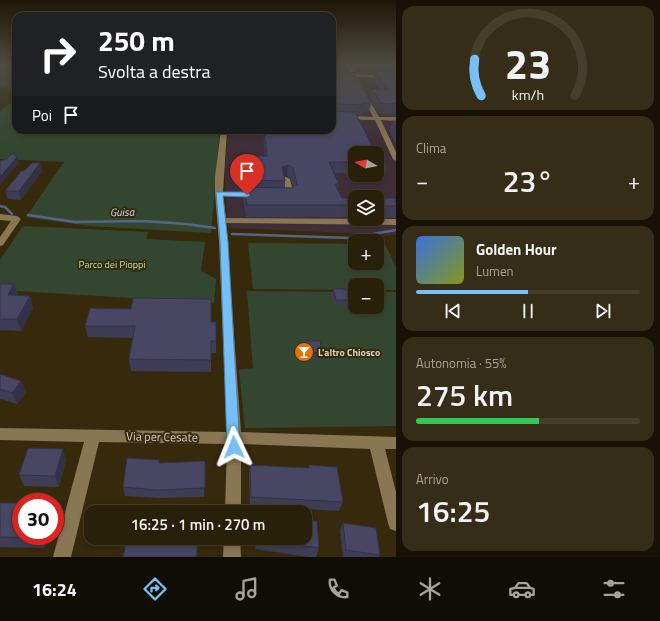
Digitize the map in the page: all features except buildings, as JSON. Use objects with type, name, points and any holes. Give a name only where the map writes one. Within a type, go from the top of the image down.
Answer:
[{"type":"street","points":[[362,91],[377,118],[396,159]]},
{"type":"street","points":[[336,117],[396,119]]},
{"type":"street","points":[[224,134],[219,177],[219,194],[224,242],[234,438],[233,505]]},
{"type":"street","points":[[219,194],[290,196],[286,179]]},
{"type":"street","points":[[0,217],[17,219],[0,242]]},
{"type":"street","points":[[221,220],[396,222]]},
{"type":"street","name":"Via per Cesate","points":[[0,434],[234,438],[396,443]]},
{"type":"street","points":[[62,557],[93,436]]},
{"type":"street","points":[[376,442],[396,523]]},
{"type":"street","points":[[232,545],[232,557]]},
{"type":"shaded area","points":[[336,91],[396,91],[396,235],[228,228],[225,173],[228,134],[336,134]]},
{"type":"green space","points":[[12,102],[12,134],[220,134],[211,233],[89,226],[26,217],[64,162],[0,159],[0,111]]},
{"type":"green space","name":"Parco dei Pioppi","points":[[23,226],[148,232],[146,239],[205,242],[201,271],[216,279],[214,303],[0,290],[0,260]]},
{"type":"green space","points":[[248,243],[348,244],[348,270],[384,270],[385,244],[396,267],[396,290],[384,290],[384,278],[348,278],[348,290],[253,289]]},
{"type":"green space","points":[[247,291],[348,292],[348,314],[384,314],[384,292],[396,292],[396,426],[245,428],[239,370],[253,368]]},
{"type":"waterway","name":"Guisa","points":[[0,206],[5,207],[12,214]]},
{"type":"waterway","name":"Guisa","points":[[28,215],[75,222],[142,221],[186,224],[215,228]]},
{"type":"waterway","name":"Guisa","points":[[232,234],[350,238],[396,230]]},
{"type":"place","name":"L'altro Chiosco","points":[[304,352]]},
{"type":"route","points":[[234,447],[224,272],[224,242],[219,194],[247,195]]}]
